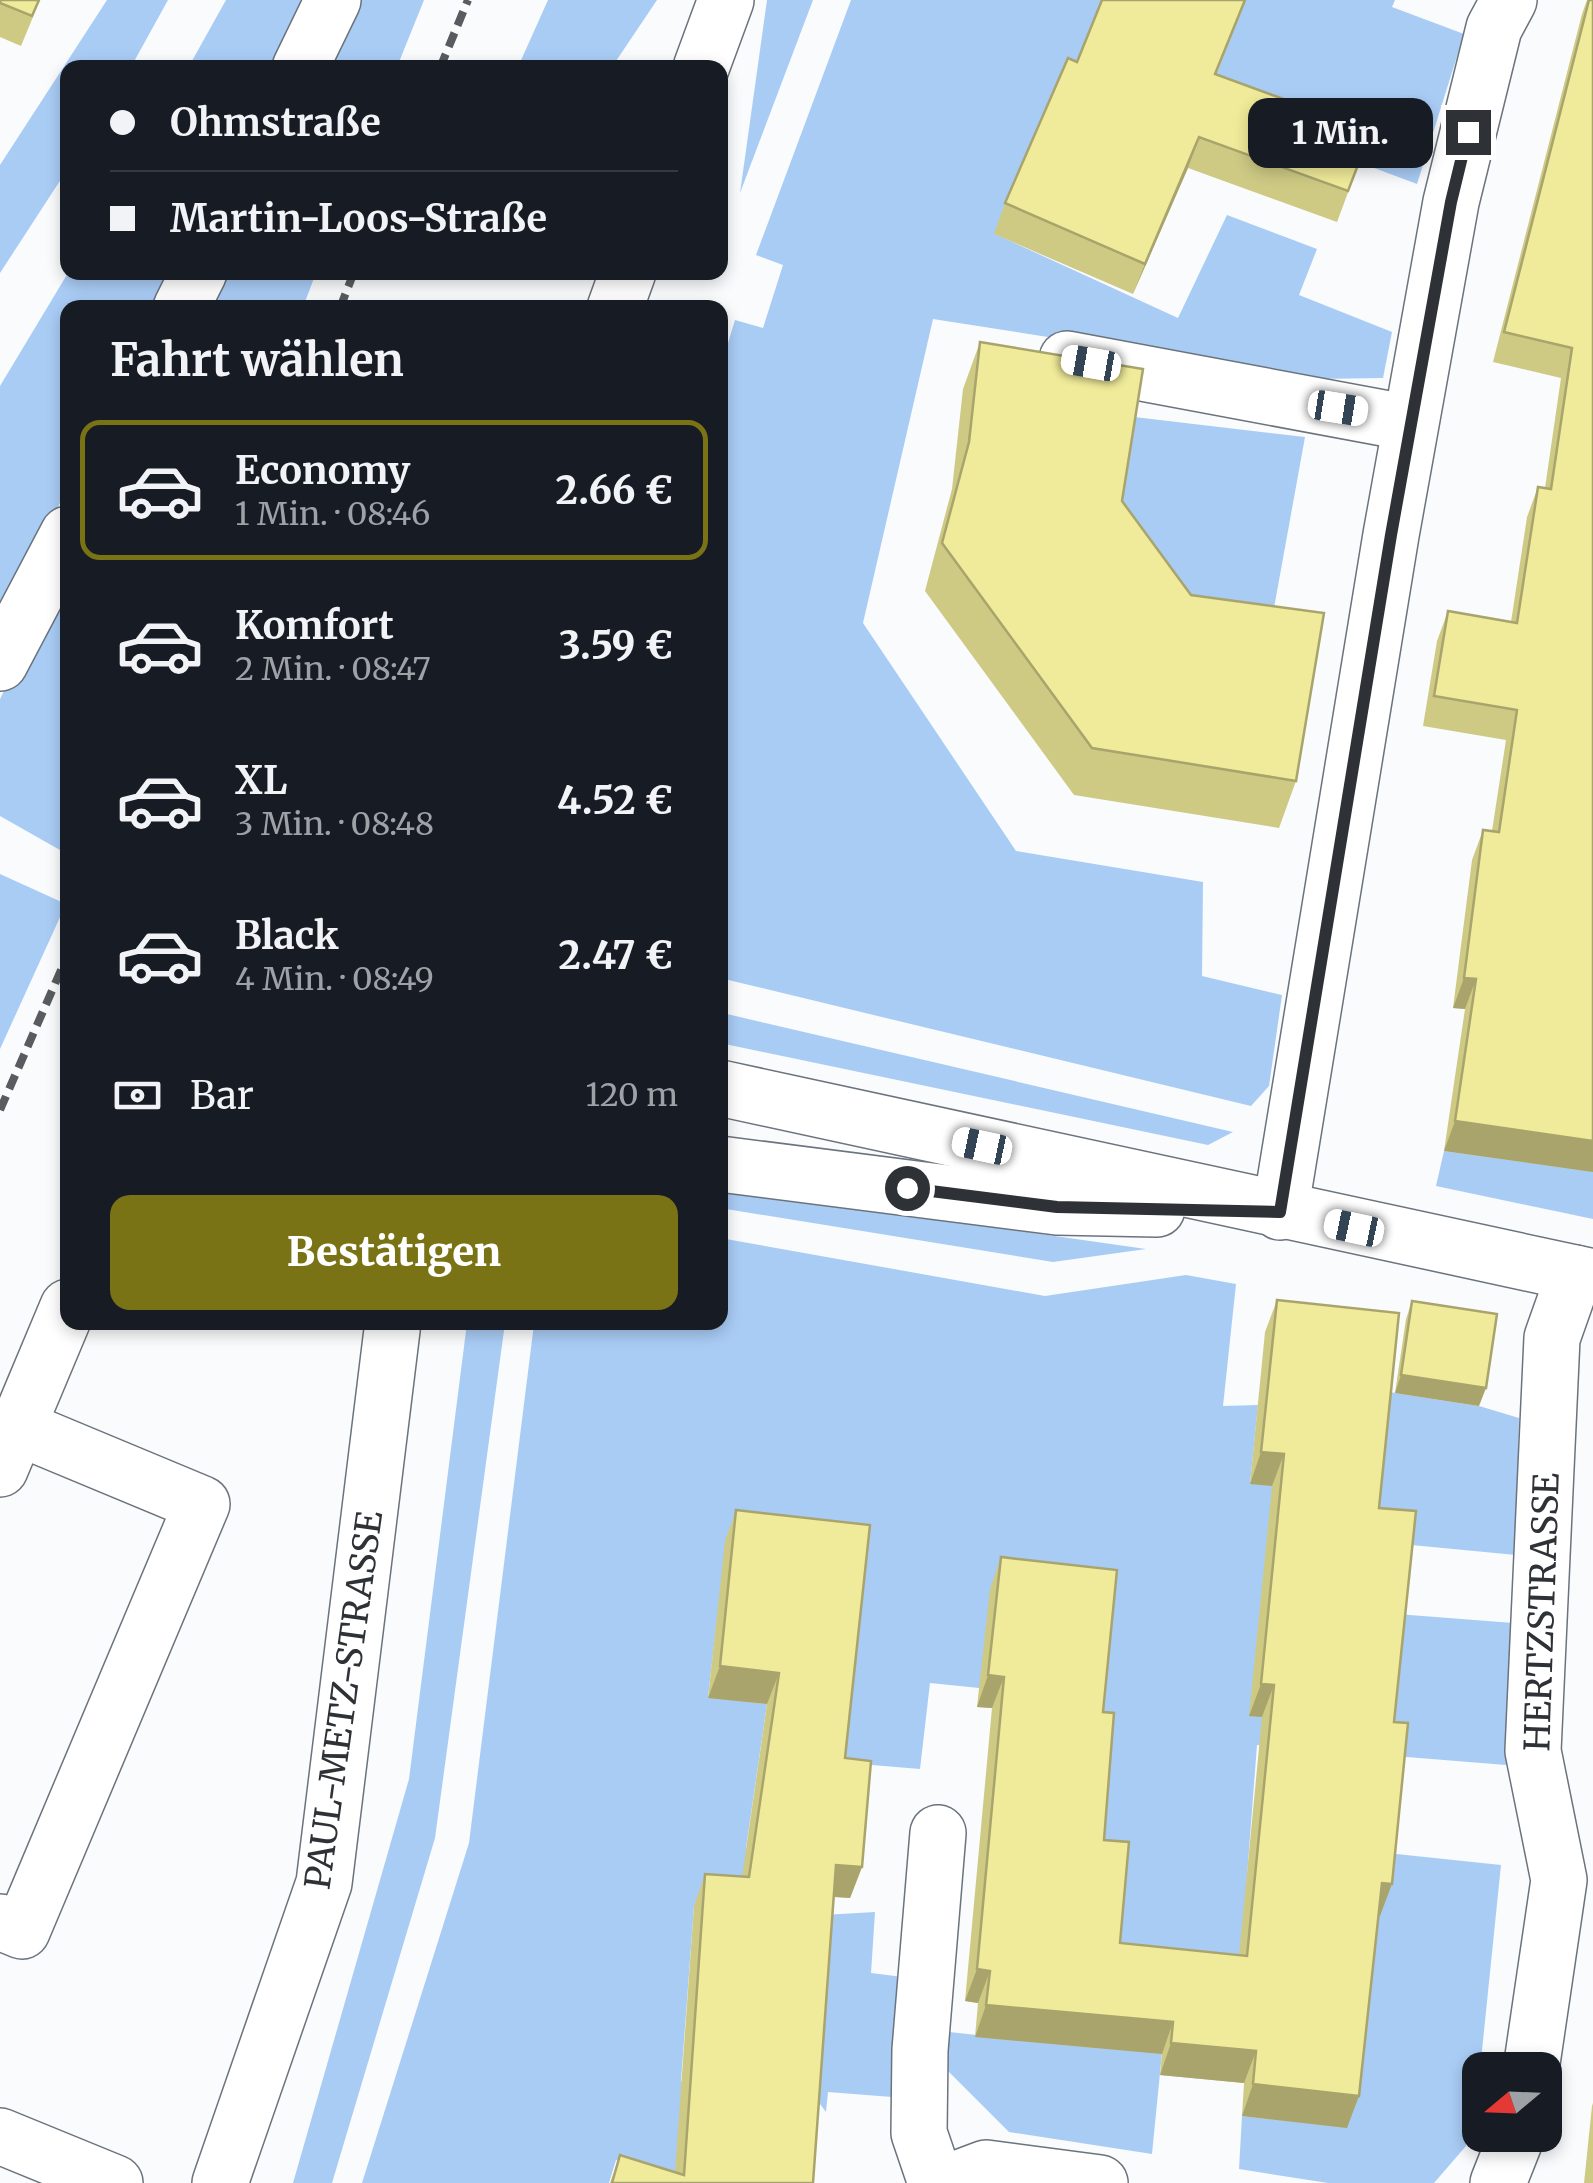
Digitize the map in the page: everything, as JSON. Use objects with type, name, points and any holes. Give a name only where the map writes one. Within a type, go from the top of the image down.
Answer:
[{"type":"street","points":[[304,60],[334,0]]},
{"type":"street","points":[[704,60],[726,0]]},
{"type":"street","points":[[1280,1212],[1410,424],[1451,202],[1494,28],[1509,0]]},
{"type":"street","points":[[1020,350],[1410,424]]},
{"type":"street","points":[[0,662],[60,549]]},
{"type":"street","points":[[728,1090],[1584,1275]]},
{"type":"street","points":[[728,1165],[1057,1207],[1280,1212]]},
{"type":"street","name":"HERTZSTRASSE","points":[[1533,2052],[1560,1880],[1533,1751],[1552,1338],[1584,1275]]},
{"type":"street","points":[[0,1922],[22,1931],[202,1504],[9,1448],[60,1327]]},
{"type":"street","name":"PAUL-METZ-STRASSE","points":[[220,2183],[324,1883],[392,1330]]},
{"type":"street","points":[[936,2183],[919,2134],[920,2050],[938,1833]]},
{"type":"street","points":[[0,2136],[115,2183]]},
{"type":"street","points":[[1498,2183],[1510,2152]]},
{"type":"street","points":[[946,2183],[986,2168],[1100,2183]]},
{"type":"shaded area","points":[[107,0],[168,0],[135,60],[68,60]]},
{"type":"shaded area","points":[[226,0],[313,0],[283,60],[192,60]]},
{"type":"shaded area","points":[[353,0],[424,0],[400,60],[323,60]]},
{"type":"shaded area","points":[[548,0],[657,0],[617,60],[521,60]]},
{"type":"shaded area","points":[[767,0],[813,0],[740,193]]},
{"type":"shaded area","points":[[851,0],[1122,0],[1228,43],[1246,0],[1395,0],[1392,7],[1464,34],[1417,184],[1262,126],[995,234],[1178,318],[1227,215],[1317,249],[1299,295],[1392,332],[1383,378],[1315,379],[933,319],[863,623],[1016,851],[1203,882],[1202,976],[1282,995],[1269,1086],[1251,1106],[728,980],[728,343],[735,320],[763,328],[783,265],[756,255]]},
{"type":"shaded area","points":[[60,72],[60,181],[0,273],[0,165]]},
{"type":"shaded area","points":[[64,280],[174,280],[164,300],[60,300],[60,503],[0,614],[0,386]]},
{"type":"shaded area","points":[[212,280],[313,280],[306,300],[202,300]]},
{"type":"shaded area","points":[[1126,416],[1305,437],[1268,641],[1105,548]]},
{"type":"shaded area","points":[[60,579],[60,850],[0,816],[0,699]]},
{"type":"shaded area","points":[[0,874],[60,901],[60,917],[0,1049]]},
{"type":"shaded area","points":[[728,1014],[1233,1132],[1208,1145],[728,1045]]},
{"type":"shaded area","points":[[1593,1060],[1593,1219],[1436,1186],[1444,1151],[1574,1169]]},
{"type":"shaded area","points":[[728,1189],[1146,1249],[1053,1262],[728,1209]]},
{"type":"shaded area","points":[[728,1239],[1045,1296],[1186,1275],[1236,1284],[1223,1406],[1258,1405],[1250,1484],[1383,1391],[1479,1406],[1519,1418],[1516,1555],[1317,1536],[1263,1580],[1250,1716],[1397,1614],[1513,1623],[1506,1765],[1257,1745],[1245,1902],[1387,1853],[1501,1865],[1482,2052],[1462,2052],[1462,2151],[1434,2183],[1328,2183],[1239,2169],[1242,2116],[1347,2127],[1169,1982],[1152,2154],[1009,2132],[938,2061],[940,2031],[1078,2046],[1103,1745],[979,1688],[930,1683],[920,1769],[836,1762],[726,1541],[708,1697],[767,1704],[746,1848],[766,1891],[694,1906],[681,2081],[723,2114],[690,2183],[616,2160],[609,2183],[362,2183],[469,1843],[533,1330],[728,1330]]},
{"type":"shaded area","points":[[466,1330],[504,1330],[435,1838],[332,2183],[293,2183],[409,1779]]},
{"type":"shaded area","points":[[875,1912],[871,1973],[903,1977],[892,2097],[828,2092],[826,2112],[810,2091],[823,1915]]},
{"type":"building","points":[[0,0],[39,0],[32,16]]},
{"type":"building","points":[[1102,0],[1245,0],[1215,74],[1371,131],[1348,191],[1199,137],[1145,264],[1005,203],[1068,58],[1077,62]]},
{"type":"building","points":[[1589,0],[1593,0],[1593,1141],[1455,1121],[1476,979],[1464,978],[1483,830],[1499,832],[1517,710],[1434,696],[1448,611],[1517,623],[1538,487],[1551,489],[1572,348],[1504,332]]},
{"type":"building","points":[[980,342],[1143,369],[1122,501],[1191,595],[1324,613],[1296,781],[1092,748],[942,543],[969,442]]},
{"type":"building","points":[[1277,1300],[1399,1313],[1379,1508],[1416,1511],[1394,1722],[1408,1723],[1392,1884],[1382,1883],[1359,2096],[1253,2084],[1256,2051],[1171,2043],[1173,2022],[986,2005],[990,1971],[977,1969],[1004,1677],[988,1675],[1001,1557],[1117,1570],[1103,1712],[1114,1713],[1104,1840],[1129,1842],[1120,1943],[1247,1956],[1274,1685],[1261,1684],[1284,1454],[1261,1452]]},
{"type":"building","points":[[1412,1301],[1497,1314],[1486,1388],[1401,1375]]},
{"type":"building","points":[[736,1510],[870,1525],[845,1758],[871,1761],[862,1867],[836,1865],[813,2183],[612,2183],[620,2155],[684,2175],[705,1874],[749,1877],[779,1673],[720,1666]]},
{"type":"railway","points":[[443,60],[468,0]]},
{"type":"railway","points":[[343,300],[351,280]]},
{"type":"railway","points":[[0,1110],[60,972]]},
{"type":"route","points":[[907,1188],[1057,1207],[1280,1212],[1410,424],[1451,202],[1468,132]]}]
